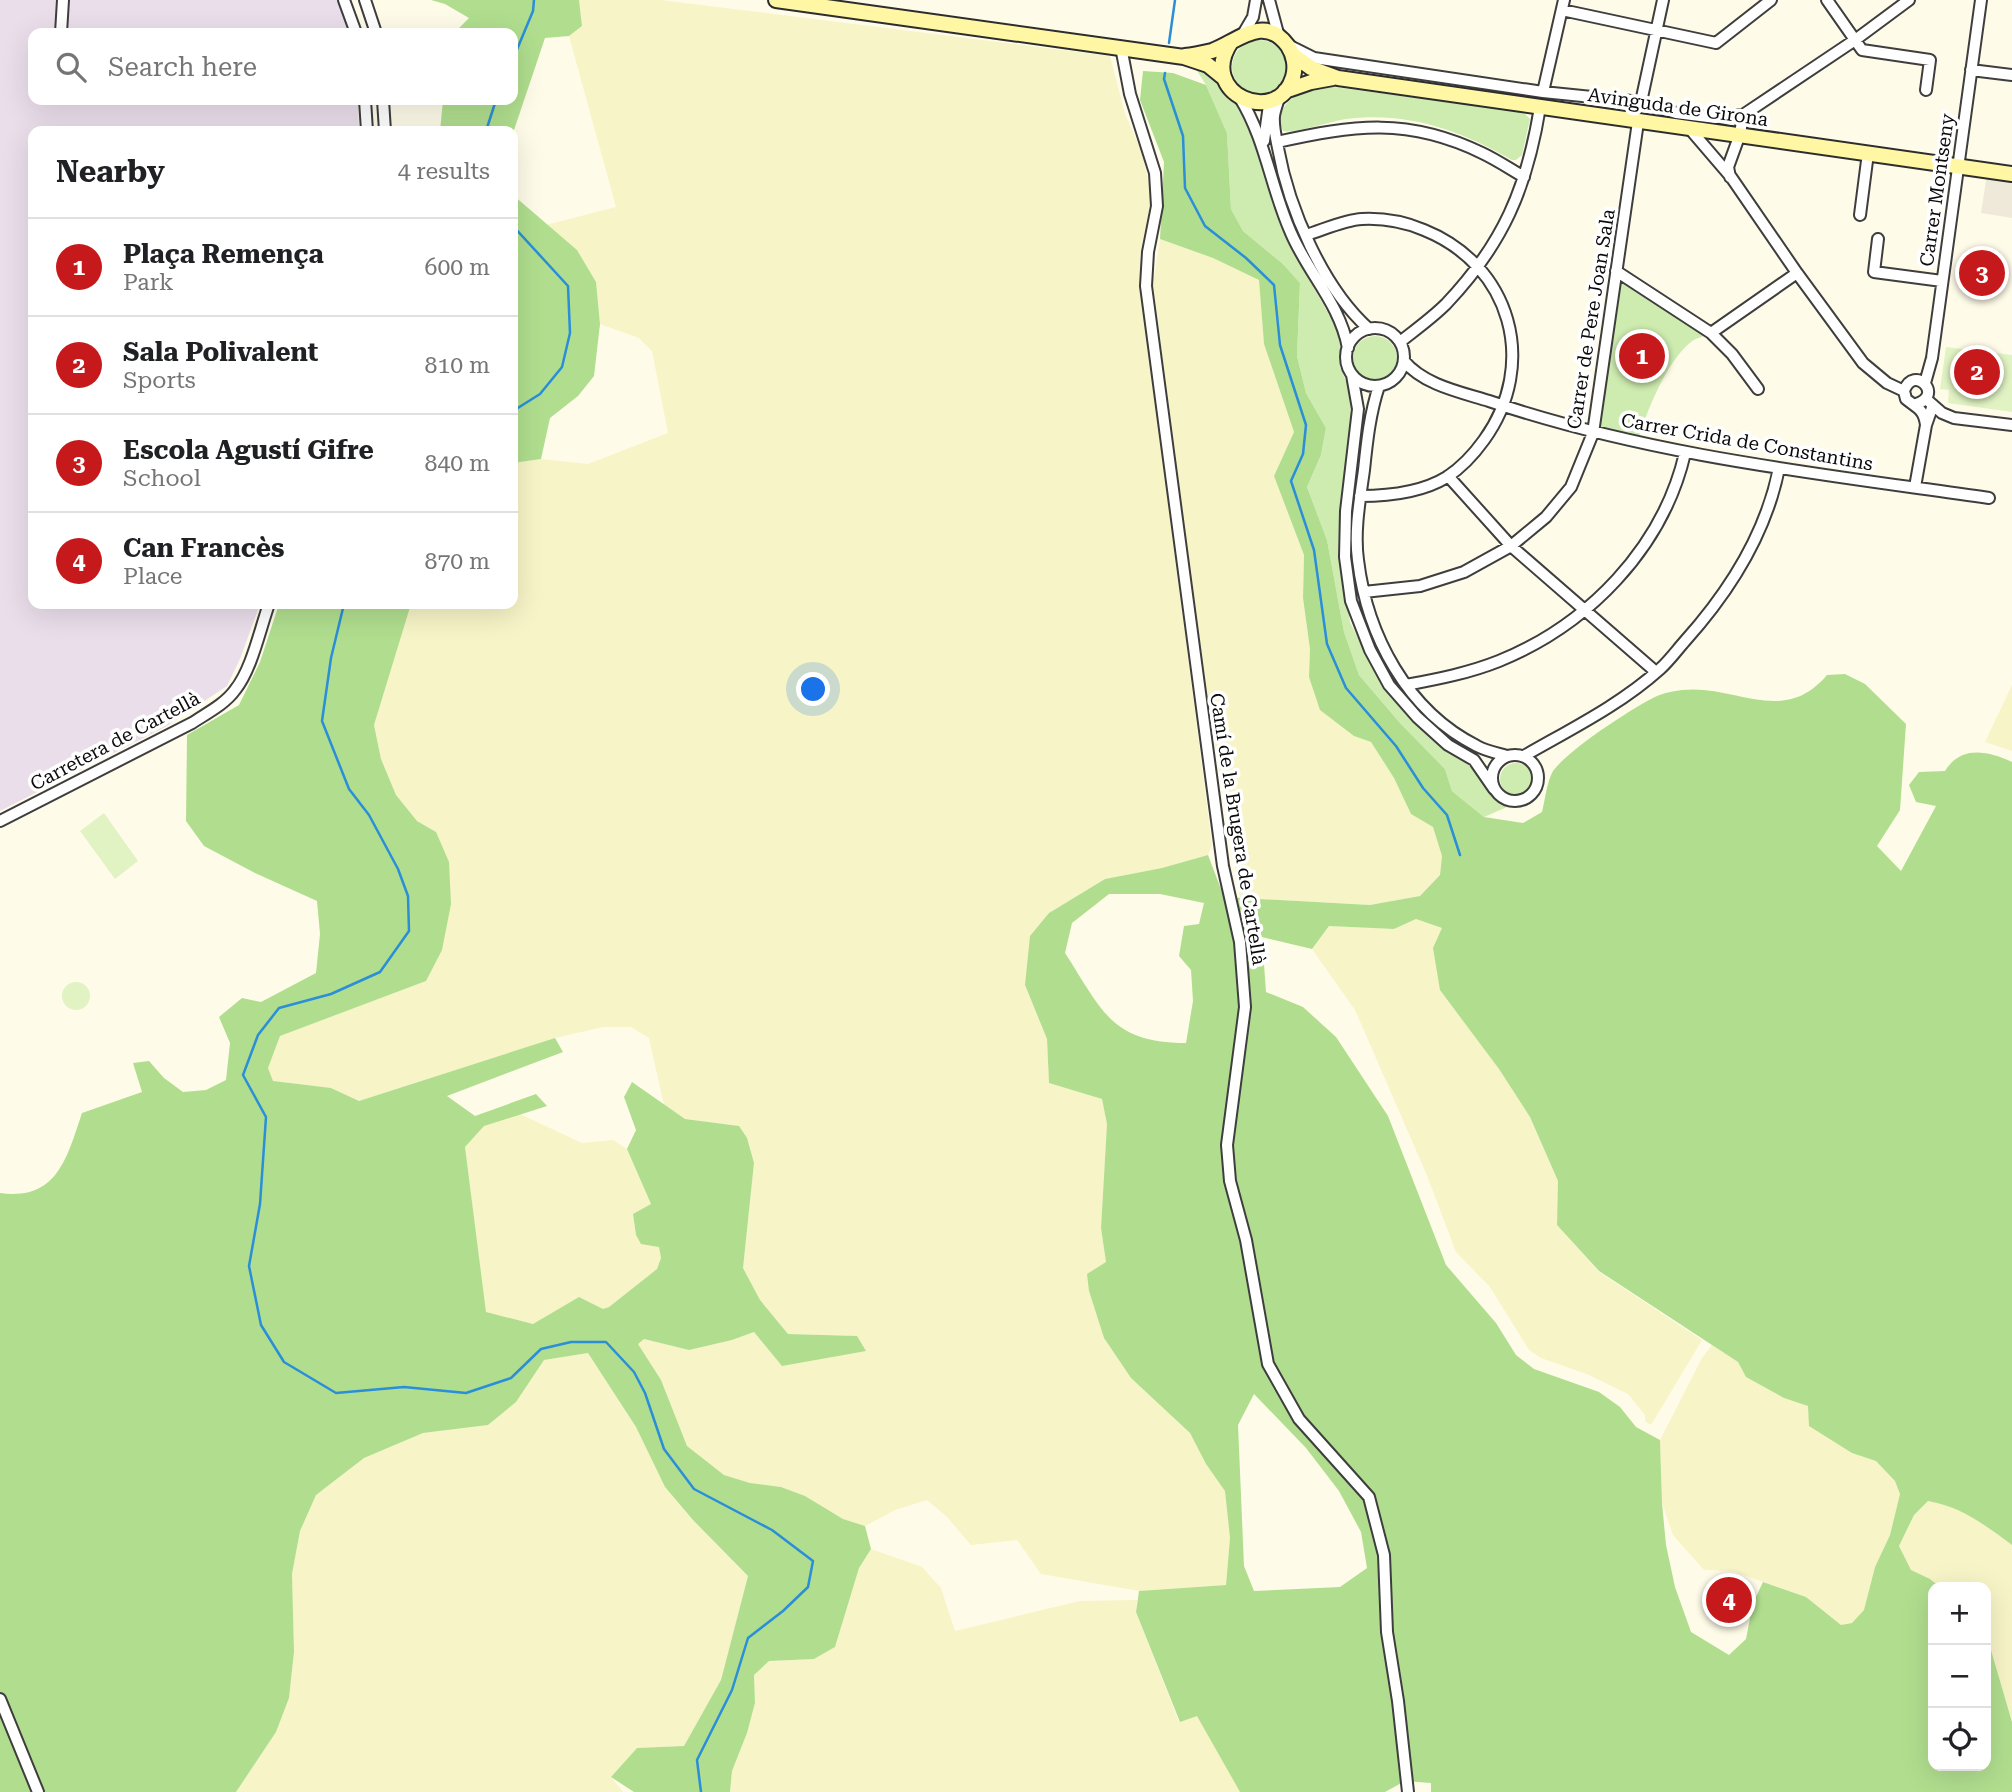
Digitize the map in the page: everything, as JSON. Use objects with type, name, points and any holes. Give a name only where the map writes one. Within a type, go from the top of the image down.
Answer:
[{"type":"main road","points":[[776,0],[1184,57],[1208,65],[1224,78]]},
{"type":"main road","points":[[1184,57],[1210,51],[1237,38],[1261,31],[1286,46],[1294,74],[1279,95],[1250,102],[1240,98],[1228,86],[1224,78],[1223,59],[1237,38]]},
{"type":"main road","name":"Avinguda de Girona","points":[[1286,46],[1311,68],[1338,78],[2012,174]]},
{"type":"main road","name":"Avinguda de Girona","points":[[1279,95],[1321,80],[1338,78]]},
{"type":"street","points":[[61,28],[63,0]]},
{"type":"street","points":[[344,0],[354,28]]},
{"type":"street","points":[[365,0],[374,28]]},
{"type":"street","points":[[1237,38],[1253,17],[1256,0]]},
{"type":"street","points":[[1269,0],[1286,46]]},
{"type":"street","points":[[1641,102],[1662,0]]},
{"type":"street","points":[[1543,92],[1563,5],[1656,32],[1716,43],[1771,0]]},
{"type":"street","points":[[1827,0],[1862,50],[1930,60],[1926,90]]},
{"type":"street","points":[[1731,177],[1728,167],[1740,134],[1743,115],[1855,40],[1909,0]]},
{"type":"street","name":"Carrer Montseny","points":[[1924,383],[1932,358],[1981,0]]},
{"type":"street","name":"Avinguda de Girona","points":[[1286,46],[1314,58],[1543,92],[1641,102],[1676,113],[1716,118],[1743,115]]},
{"type":"street","name":"Camí de la Brugera de Cartellà","points":[[1121,47],[1130,94],[1155,173],[1157,206],[1148,252],[1146,286],[1223,866],[1240,942],[1245,1007],[1227,1145],[1230,1181],[1245,1240],[1268,1364],[1299,1419],[1369,1497],[1384,1555],[1387,1632],[1408,1792]]},
{"type":"street","points":[[1971,70],[2012,75]]},
{"type":"street","points":[[1279,95],[1274,116],[1277,142],[1290,194],[1306,235],[1326,273],[1367,330]]},
{"type":"street","points":[[1264,147],[1264,127],[1279,95]]},
{"type":"street","points":[[1240,98],[1264,147],[1291,234],[1339,315],[1348,348]]},
{"type":"street","points":[[365,105],[367,126]]},
{"type":"street","points":[[383,105],[385,126]]},
{"type":"street","points":[[1400,342],[1445,304],[1493,246],[1508,220],[1524,177],[1540,107]]},
{"type":"street","name":"Carrer de Pere Joan Sala","points":[[1364,592],[1420,586],[1464,572],[1511,546],[1546,517],[1571,487],[1593,433],[1638,122]]},
{"type":"street","points":[[1277,142],[1357,127],[1410,129],[1431,133],[1475,149],[1524,177]]},
{"type":"street","points":[[1689,128],[1731,177],[1863,363],[1887,383],[1904,391]]},
{"type":"street","points":[[1860,215],[1868,153]]},
{"type":"street","points":[[1306,235],[1360,219],[1404,222],[1443,237],[1478,265],[1497,291],[1510,326],[1513,368],[1504,406],[1492,429],[1471,457],[1448,476],[1416,490],[1384,496],[1360,496]]},
{"type":"street","points":[[1878,239],[1874,272],[1942,281]]},
{"type":"street","points":[[1616,271],[1711,333],[1732,354],[1758,389]]},
{"type":"street","points":[[1711,333],[1797,273]]},
{"type":"street","points":[[1339,315],[1367,330],[1387,331],[1400,342],[1404,361],[1402,370],[1393,380],[1376,386],[1361,383],[1352,376]]},
{"type":"street","points":[[1367,330],[1354,337],[1348,348],[1346,362],[1352,376],[1358,409],[1346,511],[1345,556],[1351,601],[1370,650],[1389,685],[1438,736],[1474,760],[1503,799],[1522,801],[1536,789],[1539,778],[1537,769],[1524,756]]},
{"type":"street","name":"Carrer Crida de Constantins","points":[[1404,361],[1422,378]]},
{"type":"street","name":"Carrer Crida de Constantins","points":[[1393,380],[1422,378],[1593,433],[1685,453],[1989,498]]},
{"type":"street","points":[[1926,425],[1925,403],[1928,392],[1924,383],[1919,380],[1912,381],[1906,385],[1904,391],[1906,399],[1925,403],[1954,418],[2012,425]]},
{"type":"street","points":[[1358,409],[1376,386]]},
{"type":"street","points":[[1376,386],[1360,496],[1357,558],[1373,626],[1388,659],[1425,708],[1477,747],[1505,757]]},
{"type":"street","points":[[1915,487],[1926,425],[1925,403]]},
{"type":"street","points":[[1406,685],[1449,677],[1498,662],[1543,640],[1584,610],[1619,577],[1654,530],[1680,477],[1685,453]]},
{"type":"street","points":[[1474,760],[1524,756],[1598,715],[1656,672],[1712,610],[1742,563],[1771,502],[1779,468]]},
{"type":"street","points":[[1448,476],[1511,546],[1656,672]]},
{"type":"street","name":"Carretera de Cartellà","points":[[0,821],[192,723],[219,705],[234,692],[242,680],[267,609]]},
{"type":"street","points":[[1494,789],[1494,767],[1505,757]]},
{"type":"street","points":[[0,1699],[38,1792]]},
{"type":"shaded area","points":[[0,0],[338,0],[347,28],[28,28],[28,105],[358,105],[359,126],[28,126],[28,609],[258,609],[227,686],[167,726],[0,811]]},
{"type":"shaded area","points":[[579,0],[661,0],[1110,56],[1125,114],[1141,150],[1152,196],[1140,255],[1141,291],[1212,845],[1208,855],[1162,868],[1105,879],[1049,913],[1025,985],[1047,1039],[1049,1083],[1102,1099],[1107,1124],[1101,1228],[1106,1262],[1089,1291],[1104,1338],[1131,1378],[1190,1433],[1206,1464],[1225,1490],[1230,1538],[1226,1585],[1139,1591],[1041,1574],[1017,1540],[971,1545],[947,1517],[927,1500],[895,1510],[865,1526],[843,1519],[805,1496],[781,1487],[750,1483],[724,1475],[687,1446],[661,1380],[637,1343],[644,1339],[689,1350],[754,1332],[782,1366],[857,1336],[788,1334],[760,1300],[743,1268],[754,1163],[739,1126],[685,1119],[664,1105],[649,1038],[631,1027],[603,1027],[555,1038],[359,1101],[331,1088],[273,1082],[268,1068],[280,1036],[426,981],[436,832],[417,821],[396,795],[381,759],[374,725],[409,609],[518,609],[518,462],[541,459],[588,464],[668,433],[652,351],[639,338],[600,324],[596,282],[577,250],[546,225],[616,207],[569,36],[582,26]]},
{"type":"shaded area","points":[[1987,174],[2012,178],[2012,218],[1981,213]]},
{"type":"shaded area","points":[[1160,239],[1213,258],[1259,280],[1264,344],[1294,432],[1274,476],[1304,555],[1303,598],[1310,649],[1309,677],[1354,736],[1371,742],[1394,778],[1411,814],[1433,827],[1442,856],[1440,875],[1420,896],[1370,905],[1240,898],[1206,693],[1153,284]]},
{"type":"shaded area","points":[[2012,685],[2012,751],[1985,742]]},
{"type":"shaded area","points":[[1416,919],[1442,928],[1499,1069],[1530,1117],[1558,1181],[1557,1225],[1599,1272],[1702,1340],[1651,1425],[1645,1421],[1645,1415],[1628,1394],[1589,1375],[1541,1358],[1529,1350],[1490,1287],[1456,1252],[1426,1173],[1355,1010],[1312,949],[1329,926],[1394,929]]},
{"type":"shaded area","points":[[520,1114],[582,1143],[613,1140],[627,1149],[651,1204],[633,1215],[636,1235],[641,1243],[659,1246],[661,1258],[657,1269],[609,1307],[603,1309],[579,1297],[534,1324],[486,1313],[465,1147],[484,1126]]},
{"type":"shaded area","points":[[1712,1345],[1738,1362],[1746,1377],[1784,1398],[1808,1406],[1852,1453],[1876,1461],[1895,1481],[1900,1494],[1890,1535],[1875,1567],[1864,1611],[1852,1623],[1841,1625],[1806,1597],[1732,1571],[1704,1570],[1673,1535],[1662,1503],[1660,1440],[1702,1358]]},
{"type":"shaded area","points":[[588,1353],[636,1427],[665,1487],[748,1576],[721,1680],[684,1746],[637,1748],[611,1777],[623,1792],[236,1792],[276,1732],[289,1698],[294,1652],[292,1574],[300,1531],[316,1495],[364,1458],[423,1433],[488,1425],[516,1402],[544,1360]]},
{"type":"shaded area","points":[[1928,1501],[1942,1503],[1973,1516],[2012,1545],[2012,1722],[1991,1650],[1991,1582],[1934,1582],[1911,1570],[1899,1546],[1914,1515]]},
{"type":"shaded area","points":[[871,1549],[922,1567],[941,1588],[955,1631],[1080,1601],[1137,1600],[1136,1612],[1179,1722],[1197,1715],[1240,1792],[730,1792],[732,1771],[755,1703],[754,1675],[769,1661],[814,1659],[835,1647],[859,1568]]},
{"type":"green space","points":[[431,0],[579,0],[582,26],[569,36],[545,38],[515,126],[440,126],[443,105],[518,105],[518,28],[459,28],[469,18],[445,4]]},
{"type":"green space","points":[[1264,40],[1274,44],[1282,52],[1286,67],[1282,82],[1274,90],[1254,94],[1244,90],[1236,82],[1232,62],[1236,52],[1244,44]]},
{"type":"green space","points":[[1192,63],[1215,76],[1226,93],[1242,108],[1255,136],[1254,141],[1269,192],[1289,243],[1342,338],[1340,367],[1351,393],[1352,412],[1338,548],[1350,622],[1376,675],[1392,698],[1433,740],[1474,769],[1492,797],[1507,807],[1484,817],[1452,791],[1445,769],[1400,723],[1359,675],[1344,632],[1327,540],[1307,487],[1321,455],[1326,428],[1306,393],[1297,356],[1300,283],[1283,264],[1243,231],[1231,209],[1227,133],[1206,85]]},
{"type":"green space","points":[[1143,71],[1173,73],[1206,85],[1227,133],[1231,209],[1243,231],[1283,264],[1300,283],[1297,356],[1306,393],[1326,428],[1321,455],[1307,487],[1327,540],[1344,632],[1359,675],[1400,723],[1445,769],[1452,791],[1484,817],[1523,823],[1542,812],[1553,771],[1572,752],[1617,719],[1646,702],[1663,694],[1682,690],[1721,692],[1776,701],[1793,698],[1810,690],[1827,675],[1845,674],[1865,684],[1906,724],[1900,810],[1877,846],[1901,871],[1936,806],[1916,802],[1909,785],[1919,772],[1945,771],[1959,757],[1976,753],[1994,755],[2012,762],[2012,1545],[1962,1512],[1928,1501],[1914,1515],[1899,1546],[1911,1570],[1934,1582],[1928,1582],[1928,1771],[1991,1771],[1991,1650],[2012,1722],[2012,1792],[1431,1792],[1431,1783],[1405,1781],[1385,1792],[1240,1792],[1197,1716],[1180,1722],[1136,1612],[1139,1591],[1226,1585],[1230,1538],[1225,1491],[1206,1464],[1190,1433],[1131,1378],[1104,1338],[1089,1291],[1087,1274],[1106,1262],[1101,1228],[1107,1124],[1102,1099],[1049,1083],[1047,1039],[1025,985],[1030,936],[1049,913],[1105,879],[1162,868],[1208,855],[1224,897],[1370,905],[1420,896],[1440,875],[1442,856],[1433,827],[1411,814],[1394,778],[1371,742],[1354,736],[1320,710],[1309,677],[1310,649],[1303,598],[1304,555],[1274,476],[1294,432],[1264,344],[1259,280],[1213,258],[1160,239],[1164,162],[1140,100]],"holes":[[[1109,894],[1160,894],[1204,903],[1199,924],[1184,926],[1179,956],[1191,970],[1193,1001],[1186,1043],[1141,1037],[1125,1030],[1100,1007],[1065,953],[1072,923]],[[1416,919],[1442,928],[1433,948],[1440,990],[1499,1069],[1530,1117],[1558,1181],[1557,1225],[1599,1271],[1738,1362],[1746,1377],[1784,1398],[1808,1406],[1809,1426],[1852,1453],[1876,1461],[1895,1481],[1900,1494],[1890,1535],[1875,1567],[1864,1610],[1852,1623],[1841,1625],[1806,1597],[1763,1582],[1753,1603],[1746,1639],[1729,1655],[1691,1632],[1675,1587],[1666,1545],[1660,1440],[1636,1427],[1620,1407],[1599,1392],[1534,1369],[1516,1355],[1496,1323],[1446,1265],[1388,1116],[1336,1037],[1303,1007],[1266,992],[1262,937],[1312,949],[1329,926],[1394,929]],[[1254,1394],[1306,1448],[1339,1491],[1361,1532],[1367,1568],[1340,1587],[1254,1591],[1244,1566],[1238,1425]]]},
{"type":"green space","points":[[1326,86],[1523,112],[1530,119],[1522,155],[1512,160],[1453,132],[1432,125],[1390,118],[1346,119],[1283,131],[1279,121],[1290,100]]},
{"type":"green space","points":[[518,199],[577,250],[596,282],[600,324],[594,376],[578,396],[550,418],[541,459],[518,462]]},
{"type":"green space","points":[[1616,271],[1711,333],[1691,342],[1673,362],[1651,403],[1637,443],[1593,433]]},
{"type":"green space","points":[[1375,336],[1391,342],[1397,358],[1391,374],[1375,380],[1359,374],[1353,358],[1359,342]]},
{"type":"green space","points":[[1946,347],[2012,355],[2012,412],[1948,403],[1949,390],[1940,389]]},
{"type":"green space","points":[[277,609],[409,609],[374,725],[381,759],[396,795],[417,821],[436,832],[449,862],[451,904],[442,950],[426,981],[280,1036],[268,1068],[273,1081],[331,1088],[359,1101],[555,1038],[563,1052],[447,1096],[475,1116],[536,1094],[547,1106],[484,1126],[465,1147],[486,1312],[533,1324],[579,1297],[603,1309],[657,1269],[661,1258],[659,1247],[641,1244],[636,1235],[633,1214],[651,1204],[627,1149],[636,1130],[624,1097],[632,1082],[685,1119],[739,1126],[747,1138],[754,1163],[743,1268],[760,1300],[788,1334],[857,1336],[866,1351],[782,1366],[754,1332],[689,1350],[644,1339],[638,1344],[661,1380],[687,1446],[724,1475],[750,1483],[781,1487],[805,1496],[843,1519],[865,1526],[871,1549],[859,1568],[835,1647],[814,1659],[769,1661],[754,1675],[755,1703],[732,1771],[730,1792],[634,1792],[611,1777],[637,1748],[684,1746],[721,1680],[748,1576],[665,1487],[636,1427],[588,1353],[544,1360],[516,1402],[488,1425],[423,1433],[364,1458],[316,1495],[300,1531],[292,1574],[294,1652],[289,1698],[276,1732],[236,1792],[0,1792],[0,1193],[19,1194],[35,1190],[47,1183],[57,1173],[71,1146],[82,1113],[142,1092],[133,1063],[149,1061],[164,1078],[183,1092],[206,1090],[226,1080],[230,1043],[219,1017],[242,998],[261,1002],[316,973],[320,934],[317,901],[204,846],[186,821],[187,735],[239,705],[260,662]]},
{"type":"green space","points":[[1516,763],[1527,768],[1532,779],[1527,790],[1516,795],[1505,790],[1500,779],[1505,768]]},
{"type":"green space","points":[[104,813],[138,861],[115,879],[80,831]]},
{"type":"green space","points":[[76,982],[86,986],[90,996],[86,1006],[76,1010],[66,1006],[62,996],[66,986]]},
{"type":"waterway","points":[[518,47],[533,11],[534,0]]},
{"type":"waterway","points":[[1169,43],[1175,0]]},
{"type":"waterway","points":[[1165,73],[1164,79],[1183,136],[1185,188],[1205,226],[1246,258],[1274,285],[1280,345],[1306,425],[1303,454],[1291,481],[1314,550],[1327,644],[1346,688],[1396,746],[1423,788],[1447,815],[1460,855]]},
{"type":"waterway","points":[[488,126],[494,105]]},
{"type":"waterway","points":[[518,231],[568,286],[570,333],[562,367],[540,394],[518,408]]},
{"type":"waterway","points":[[343,609],[331,658],[322,721],[349,789],[369,815],[398,869],[408,896],[409,931],[380,972],[331,994],[279,1008],[258,1035],[243,1075],[266,1117],[260,1204],[249,1266],[261,1325],[284,1362],[336,1393],[404,1387],[466,1393],[511,1378],[541,1349],[571,1342],[606,1342],[634,1372],[645,1393],[664,1449],[694,1489],[772,1530],[813,1561],[808,1587],[748,1638],[732,1690],[697,1760],[701,1792]]},
{"type":"place","name":"Escola Agustí Gifre","points":[[1982,273]]},
{"type":"place","name":"Plaça Remença","points":[[1642,356]]},
{"type":"place","name":"Sala Polivalent","points":[[1977,372]]},
{"type":"place","name":"Can Francès","points":[[1729,1600]]}]
